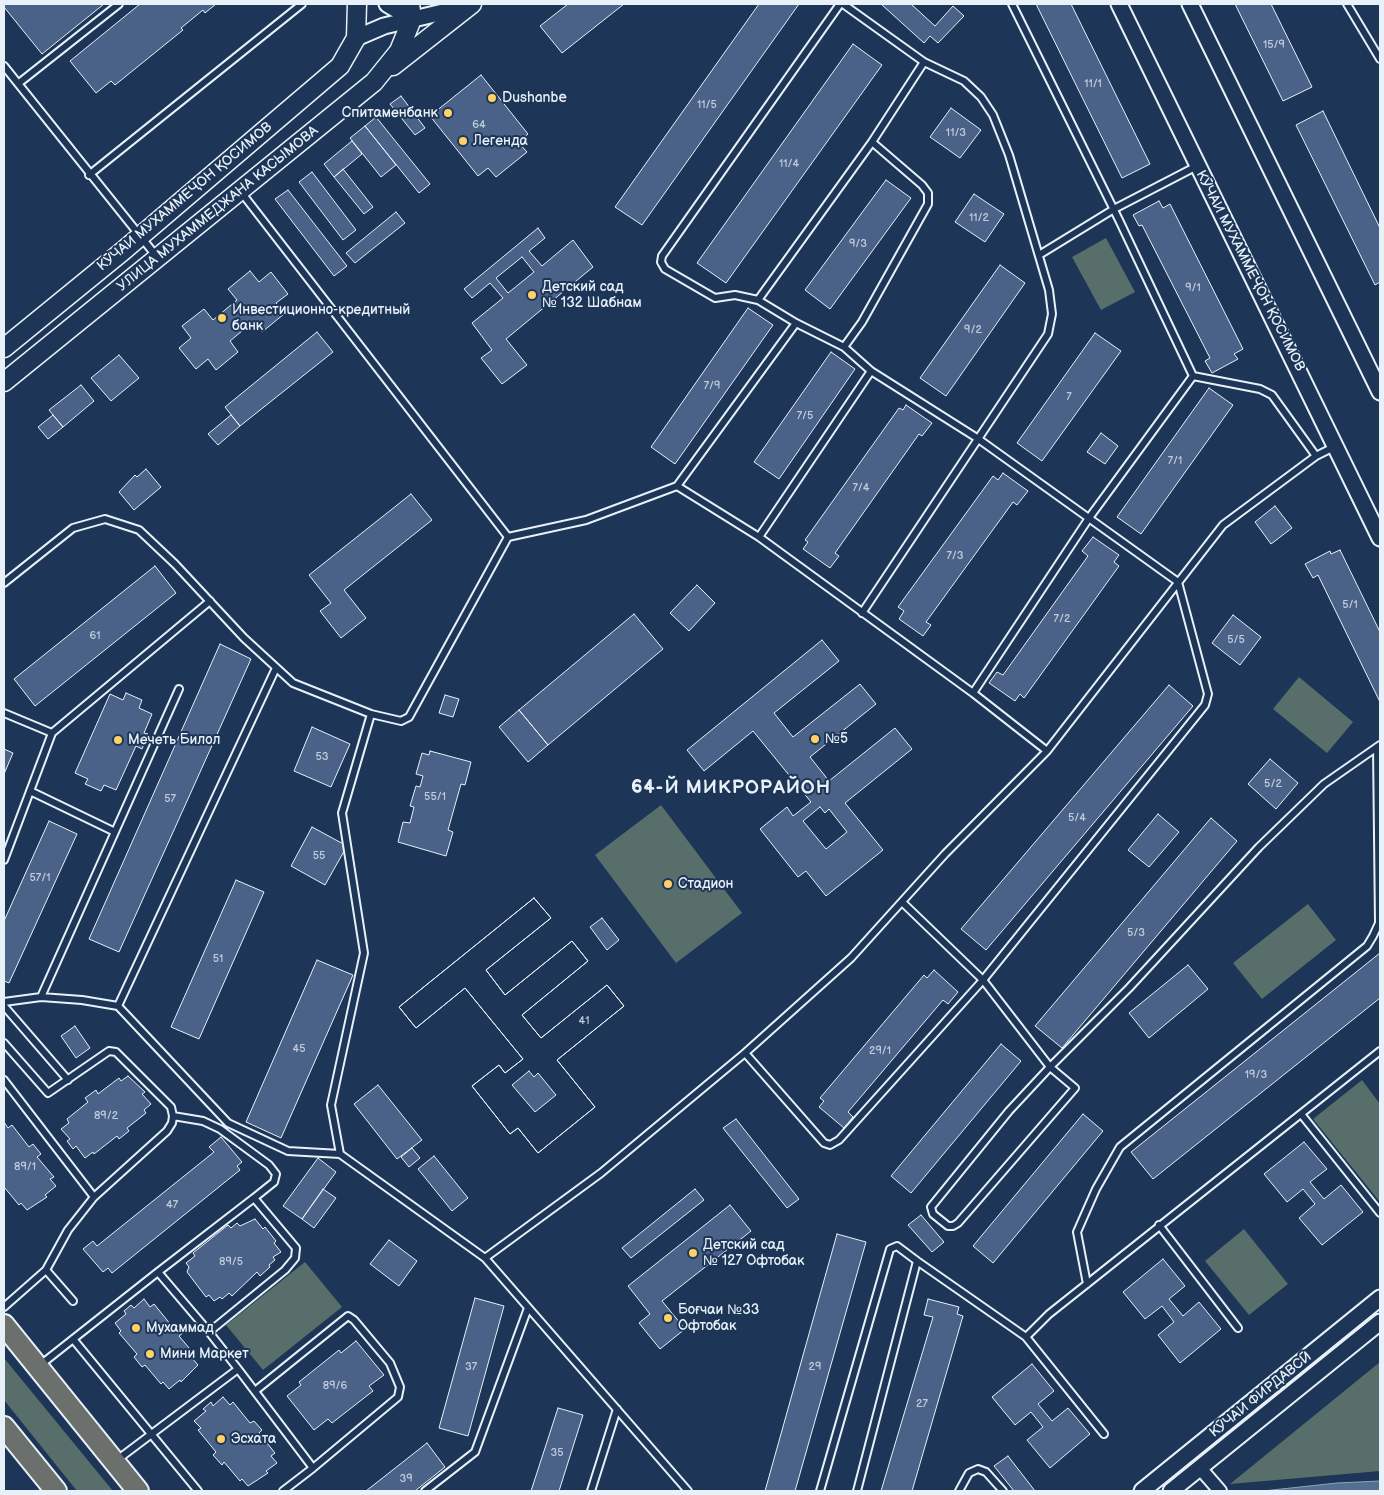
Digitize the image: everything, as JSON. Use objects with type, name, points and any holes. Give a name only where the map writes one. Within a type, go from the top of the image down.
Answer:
[{"type":"highway","points":[[4,1325],[138,1491]]},
{"type":"highway","points":[[4,1427],[56,1491]]},
{"type":"main road","name":"КӮЧАИ МУХАММЕҶОН ҚОСИМОВ","points":[[4,348],[141,235],[340,66],[356,38],[357,4]]},
{"type":"main road","points":[[374,82],[472,4]]},
{"type":"main road","name":"УЛИЦА МУХАММЕДЖАНА КАСЫМОВА","points":[[4,382],[374,82],[399,51],[411,11]]},
{"type":"street","points":[[388,4],[411,11],[443,12],[464,4]]},
{"type":"street","name":"КӮЧАИ МУХАММЕҶОН ҚОСИМОВ","points":[[1119,4],[1197,166],[1337,446],[1380,538]]},
{"type":"street","points":[[1190,4],[1380,392]]},
{"type":"street","points":[[356,38],[384,26],[411,11]]},
{"type":"street","name":"КӮЧАИ ФИРДАВСӢ","points":[[1142,1491],[1380,1298]]},
{"type":"street","name":"КӮЧАИ ФИРДАВСӢ","points":[[1171,1491],[1380,1322]]},
{"type":"street","points":[[1200,1468],[1220,1491]]},
{"type":"lane","points":[[19,83],[119,4]]},
{"type":"lane","points":[[89,175],[302,4]]},
{"type":"lane","points":[[745,1053],[824,1143],[830,1145],[839,1140],[983,980],[1205,705],[1208,694],[1178,582],[977,438],[871,371],[844,347],[796,323],[758,300],[735,295],[714,298],[665,269],[661,262],[662,256],[842,4],[924,62],[964,81],[981,97],[993,115],[1009,155],[1049,290],[1052,314],[1048,334],[977,438],[862,613]]},
{"type":"lane","points":[[1012,4],[1114,209],[1193,376]]},
{"type":"lane","points":[[1347,4],[1380,59]]},
{"type":"lane","points":[[758,300],[872,142],[924,62]]},
{"type":"lane","points":[[4,66],[89,175],[141,235],[158,258]]},
{"type":"lane","points":[[844,347],[862,322],[928,204],[928,193],[922,185],[872,142]]},
{"type":"lane","points":[[1039,255],[1114,209],[1197,166]]},
{"type":"lane","points":[[240,191],[508,537]]},
{"type":"lane","points":[[4,583],[73,528],[105,519],[139,530],[175,564],[244,638],[293,683],[371,714],[401,721],[409,717],[508,537],[586,520],[677,486],[796,323]]},
{"type":"lane","points":[[759,536],[871,371]]},
{"type":"lane","points":[[1193,376],[1260,389],[1272,395],[1316,456]]},
{"type":"lane","points":[[973,693],[1089,518],[1193,376]]},
{"type":"lane","points":[[485,1258],[600,1173],[745,1053],[851,958],[944,854],[1047,751],[1223,525],[1316,456],[1337,446]]},
{"type":"lane","points":[[677,486],[759,536],[973,693],[1047,751]]},
{"type":"lane","points":[[4,860],[52,733],[210,601]]},
{"type":"lane","points":[[118,1006],[275,670]]},
{"type":"lane","points":[[41,997],[113,831],[179,689]]},
{"type":"lane","points":[[4,713],[52,733]]},
{"type":"lane","points":[[340,1154],[331,1105],[364,953],[342,813],[371,714]]},
{"type":"lane","points":[[902,902],[983,980],[1050,1067],[1072,1084],[1073,1091],[958,1223],[948,1226],[933,1214],[931,1207],[1009,1111],[1050,1067],[1129,988],[1259,848],[1324,784],[1379,746]]},
{"type":"lane","points":[[1087,1284],[1077,1232],[1096,1189],[1120,1147],[1367,946],[1373,936],[1379,923],[1379,746]]},
{"type":"lane","points":[[30,791],[113,831]]},
{"type":"lane","points":[[4,1002],[41,997],[82,1000],[118,1006],[228,1123],[288,1151],[340,1154],[485,1258],[688,1491]]},
{"type":"lane","points":[[4,1006],[68,1080]]},
{"type":"lane","points":[[4,1043],[48,1093],[109,1051],[116,1052],[171,1107],[173,1116],[172,1123],[167,1131],[94,1197],[68,1230],[46,1270],[4,1307]]},
{"type":"lane","points":[[1026,1337],[1048,1314],[1380,1051]]},
{"type":"lane","points":[[4,1080],[94,1197]]},
{"type":"lane","points":[[1301,1114],[1380,1213]]},
{"type":"lane","points":[[38,1367],[274,1182],[276,1174],[269,1165],[220,1129],[203,1121],[173,1116]]},
{"type":"lane","points":[[220,1129],[228,1123]]},
{"type":"lane","points":[[208,1332],[295,1258],[296,1248],[254,1198]]},
{"type":"lane","points":[[1159,1225],[1238,1328]]},
{"type":"lane","points":[[820,1491],[890,1249],[897,1246],[1026,1337],[1104,1434]]},
{"type":"lane","points":[[857,1491],[917,1261]]},
{"type":"lane","points":[[46,1270],[73,1302]]},
{"type":"lane","points":[[158,1272],[256,1390],[313,1468]]},
{"type":"lane","points":[[425,1491],[475,1452],[528,1308]]},
{"type":"lane","points":[[256,1390],[348,1316],[354,1320],[390,1363],[400,1387],[398,1397],[283,1491]]},
{"type":"lane","points":[[73,1339],[198,1491]]},
{"type":"lane","points":[[115,1462],[238,1369]]},
{"type":"lane","points":[[591,1491],[616,1409]]},
{"type":"lane","points":[[960,1491],[969,1473],[978,1469],[986,1472],[1002,1491]]},
{"type":"green space","points":[[1106,238],[1135,292],[1101,310],[1072,257]]},
{"type":"green space","points":[[1299,677],[1353,722],[1327,753],[1273,709]]},
{"type":"green space","name":"Стадион","points":[[661,805],[742,913],[676,963],[595,855]]},
{"type":"green space","points":[[1308,904],[1336,940],[1262,999],[1233,963]]},
{"type":"green space","points":[[1362,1080],[1380,1104],[1380,1202],[1313,1119]]},
{"type":"green space","points":[[1244,1229],[1288,1284],[1249,1315],[1205,1261]]},
{"type":"green space","points":[[305,1262],[342,1307],[263,1370],[226,1325]]},
{"type":"green space","points":[[4,1358],[113,1491],[77,1491],[4,1400]]},
{"type":"green space","points":[[1380,1362],[1380,1471],[1230,1484]]},
{"type":"water","points":[[1380,1481],[1380,1491],[1263,1491],[1337,1483]]},
{"type":"building","points":[[4,4],[104,4],[42,54],[4,7]]},
{"type":"building","points":[[140,4],[216,4],[205,13],[203,10],[181,28],[183,30],[115,85],[111,81],[96,93],[70,61]]},
{"type":"building","points":[[568,4],[624,4],[562,53],[540,26]]},
{"type":"building","points":[[759,4],[799,4],[642,225],[615,207]]},
{"type":"building","points":[[881,4],[911,4],[935,26],[953,6],[964,16],[938,43],[930,36],[924,43]]},
{"type":"building","points":[[1036,4],[1071,4],[1150,164],[1122,178]]},
{"type":"building","points":[[1235,4],[1271,4],[1312,87],[1283,101]]},
{"type":"building","points":[[853,44],[882,65],[726,283],[697,263]]},
{"type":"building","points":[[481,75],[528,134],[518,142],[527,152],[496,177],[488,168],[478,176],[430,116]]},
{"type":"building","points":[[401,96],[425,128],[415,135],[390,104]]},
{"type":"building","points":[[951,108],[981,130],[960,158],[930,137]]},
{"type":"building","points":[[1323,111],[1380,228],[1380,282],[1375,285],[1296,125]]},
{"type":"building","points":[[376,117],[430,184],[419,193],[365,126]]},
{"type":"building","points":[[365,126],[396,165],[381,177],[350,138]]},
{"type":"building","points":[[352,141],[362,154],[334,177],[324,164]]},
{"type":"building","points":[[343,169],[373,207],[364,214],[334,177]]},
{"type":"building","points":[[312,172],[356,230],[343,240],[299,182]]},
{"type":"building","points":[[886,180],[911,198],[830,309],[805,290]]},
{"type":"building","points":[[288,190],[347,266],[334,276],[275,199]]},
{"type":"building","points":[[974,194],[1004,214],[985,242],[955,222]]},
{"type":"building","points":[[1159,201],[1163,208],[1170,204],[1243,349],[1234,354],[1238,359],[1212,373],[1205,361],[1210,358],[1142,225],[1139,226],[1133,215]]},
{"type":"building","points":[[396,212],[405,223],[355,263],[346,253]]},
{"type":"building","points":[[538,228],[545,238],[529,251],[542,266],[573,240],[593,267],[506,339],[527,365],[502,384],[481,358],[492,350],[472,323],[503,298],[490,283],[472,298],[464,289]],"holes":[[[522,257],[534,272],[508,293],[496,278]]]},
{"type":"building","points":[[1000,265],[1025,283],[946,396],[920,378]]},
{"type":"building","points":[[250,271],[259,282],[271,272],[288,294],[276,303],[284,314],[262,332],[254,321],[230,341],[238,352],[216,370],[208,359],[196,369],[179,348],[191,338],[182,326],[204,309],[213,320],[237,300],[228,289]]},
{"type":"building","points":[[748,308],[773,325],[675,464],[651,447]]},
{"type":"building","points":[[317,332],[333,352],[240,426],[225,407]]},
{"type":"building","points":[[1095,333],[1121,351],[1042,461],[1017,443]]},
{"type":"building","points":[[831,352],[855,369],[779,479],[754,462]]},
{"type":"building","points":[[119,355],[139,378],[111,401],[91,378]]},
{"type":"building","points":[[81,385],[94,401],[63,427],[49,410]]},
{"type":"building","points":[[1209,388],[1233,405],[1141,534],[1117,517]]},
{"type":"building","points":[[906,405],[932,423],[922,436],[919,434],[835,553],[839,556],[830,568],[803,549],[808,542],[805,540],[899,408],[903,410]]},
{"type":"building","points":[[53,415],[63,427],[48,439],[38,427]]},
{"type":"building","points":[[231,415],[240,426],[218,445],[208,434]]},
{"type":"building","points":[[1101,433],[1118,446],[1105,464],[1087,452]]},
{"type":"building","points":[[146,469],[161,487],[134,510],[119,492],[135,475],[137,477]]},
{"type":"building","points":[[1003,473],[1028,491],[1017,505],[1013,502],[926,622],[931,625],[923,636],[899,619],[904,611],[898,607],[993,476],[998,480]]},
{"type":"building","points":[[411,494],[432,520],[344,590],[366,618],[341,638],[320,611],[331,603],[309,575]]},
{"type":"building","points":[[1275,506],[1292,528],[1271,544],[1255,522]]},
{"type":"building","points":[[1093,537],[1119,555],[1114,562],[1119,566],[1024,698],[1020,694],[1015,701],[989,683],[997,672],[1003,675],[1088,556],[1082,551]]},
{"type":"building","points":[[1340,550],[1380,632],[1380,702],[1318,575],[1313,578],[1305,564],[1330,551],[1331,554]]},
{"type":"building","points":[[155,566],[176,593],[35,706],[14,679]]},
{"type":"building","points":[[697,585],[715,603],[689,631],[670,613]]},
{"type":"building","points":[[634,614],[663,649],[548,745],[519,710]]},
{"type":"building","points":[[1233,615],[1261,637],[1240,665],[1212,643]]},
{"type":"building","points":[[822,640],[839,661],[774,713],[793,737],[860,684],[876,704],[810,757],[829,781],[895,728],[912,749],[845,803],[883,850],[826,896],[806,871],[798,877],[760,829],[787,807],[793,816],[811,802],[753,731],[704,771],[687,750]],"holes":[[[820,807],[825,813],[829,809],[847,832],[826,849],[803,821]]]},
{"type":"building","points":[[220,644],[251,659],[119,952],[89,939]]},
{"type":"building","points":[[1169,685],[1193,706],[986,950],[961,929]]},
{"type":"building","points":[[126,693],[142,700],[139,708],[152,714],[144,733],[148,734],[142,749],[136,746],[116,790],[104,785],[101,791],[85,784],[88,779],[75,773],[110,694],[123,700]]},
{"type":"building","points":[[445,695],[459,699],[453,717],[439,713]]},
{"type":"building","points":[[519,710],[548,745],[528,762],[499,727]]},
{"type":"building","points":[[312,727],[350,744],[331,787],[294,771]]},
{"type":"building","points":[[4,749],[13,753],[4,774]]},
{"type":"building","points":[[430,751],[471,762],[465,785],[461,784],[448,830],[453,832],[446,856],[398,842],[403,822],[410,823],[414,807],[410,806],[416,786],[420,787],[423,776],[416,774],[422,753],[429,755]]},
{"type":"building","points":[[1270,759],[1298,783],[1276,809],[1248,784]]},
{"type":"building","points":[[1158,814],[1179,832],[1149,867],[1128,850]]},
{"type":"building","points":[[1211,818],[1237,841],[1062,1048],[1035,1026]]},
{"type":"building","points":[[49,821],[77,834],[9,983],[4,981],[4,921]]},
{"type":"building","points":[[312,827],[347,846],[325,885],[291,866]]},
{"type":"building","points":[[236,880],[264,892],[199,1039],[171,1027]]},
{"type":"building","points":[[534,898],[551,918],[486,970],[505,995],[572,941],[588,961],[522,1015],[541,1038],[607,985],[624,1006],[557,1060],[595,1107],[538,1153],[518,1128],[510,1134],[472,1086],[499,1065],[505,1073],[523,1059],[465,988],[416,1028],[399,1007]],"holes":[[[529,1071],[534,1077],[538,1073],[556,1095],[535,1112],[512,1085]]]},
{"type":"building","points":[[534,898],[551,918],[486,970],[505,995],[572,941],[588,961],[522,1015],[541,1038],[607,985],[624,1006],[557,1060],[595,1107],[538,1153],[518,1128],[510,1134],[472,1086],[499,1065],[505,1073],[523,1059],[465,988],[416,1028],[399,1007]]},
{"type":"building","points":[[602,918],[619,940],[607,950],[590,927]]},
{"type":"building","points":[[1380,953],[1380,998],[1153,1179],[1131,1152]]},
{"type":"building","points":[[317,960],[353,975],[281,1138],[246,1122]]},
{"type":"building","points":[[1188,965],[1208,989],[1149,1038],[1129,1013]]},
{"type":"building","points":[[934,970],[958,992],[948,1004],[943,1000],[848,1112],[853,1117],[844,1128],[819,1107],[824,1101],[820,1098],[924,975],[927,978]]},
{"type":"building","points":[[75,1026],[90,1048],[76,1058],[61,1036]]},
{"type":"building","points":[[1001,1044],[1021,1061],[911,1193],[891,1176]]},
{"type":"building","points":[[128,1076],[145,1092],[142,1094],[151,1104],[144,1110],[146,1113],[127,1128],[129,1131],[119,1139],[117,1136],[94,1154],[93,1152],[85,1158],[76,1146],[73,1149],[67,1141],[70,1139],[61,1129],[69,1123],[67,1119],[88,1102],[85,1098],[96,1090],[98,1094],[119,1078],[121,1081]]},
{"type":"building","points":[[378,1085],[422,1140],[397,1159],[354,1104]]},
{"type":"building","points":[[1083,1114],[1103,1131],[993,1263],[973,1246]]},
{"type":"building","points":[[736,1119],[799,1199],[787,1208],[723,1128]]},
{"type":"building","points":[[4,1122],[8,1128],[12,1125],[29,1147],[33,1144],[41,1154],[37,1157],[54,1177],[50,1179],[56,1186],[45,1195],[47,1197],[27,1210],[21,1203],[19,1205],[4,1187]]},
{"type":"building","points":[[221,1137],[242,1162],[237,1166],[240,1170],[112,1273],[108,1268],[103,1272],[83,1249],[93,1241],[97,1246],[214,1152],[209,1147]]},
{"type":"building","points":[[1304,1142],[1327,1169],[1310,1182],[1324,1199],[1341,1185],[1363,1212],[1322,1245],[1299,1218],[1315,1204],[1303,1189],[1287,1202],[1264,1174]]},
{"type":"building","points":[[412,1148],[420,1158],[409,1167],[401,1157]]},
{"type":"building","points":[[434,1156],[468,1198],[452,1211],[418,1169]]},
{"type":"building","points":[[318,1158],[336,1172],[302,1219],[283,1206]]},
{"type":"building","points":[[323,1189],[336,1198],[314,1228],[302,1219]]},
{"type":"building","points":[[695,1189],[704,1200],[631,1258],[622,1248]]},
{"type":"building","points":[[730,1205],[751,1231],[662,1301],[685,1329],[660,1349],[639,1323],[650,1314],[628,1286]]},
{"type":"building","points":[[921,1215],[944,1242],[932,1252],[908,1225]]},
{"type":"building","points":[[255,1219],[263,1229],[265,1227],[276,1241],[274,1243],[281,1252],[273,1257],[275,1260],[260,1276],[257,1272],[232,1296],[229,1293],[222,1299],[220,1297],[214,1301],[209,1295],[206,1297],[187,1272],[189,1267],[186,1263],[195,1256],[193,1253],[228,1225],[231,1228],[237,1223],[240,1226]]},
{"type":"building","points":[[837,1234],[866,1242],[795,1491],[765,1491]]},
{"type":"building","points":[[389,1240],[417,1261],[399,1286],[370,1264]]},
{"type":"building","points":[[1163,1259],[1185,1286],[1169,1299],[1183,1316],[1199,1302],[1221,1329],[1180,1363],[1158,1335],[1174,1322],[1162,1306],[1145,1319],[1123,1292]]},
{"type":"building","points":[[475,1298],[504,1306],[468,1436],[439,1428]]},
{"type":"building","points":[[144,1299],[150,1307],[154,1304],[171,1325],[174,1323],[183,1333],[179,1336],[195,1355],[192,1358],[198,1365],[181,1382],[180,1380],[169,1389],[163,1382],[161,1384],[145,1365],[142,1367],[134,1357],[137,1354],[119,1333],[121,1331],[115,1323],[126,1314],[124,1311],[131,1305],[134,1308]]},
{"type":"building","points":[[928,1299],[959,1307],[957,1314],[963,1316],[912,1491],[881,1491],[933,1317],[924,1315]]},
{"type":"building","points":[[356,1341],[384,1375],[369,1386],[373,1391],[332,1423],[328,1419],[314,1430],[287,1396],[301,1385],[299,1382],[339,1350],[341,1353]]},
{"type":"building","points":[[1032,1364],[1054,1391],[1038,1404],[1052,1421],[1068,1408],[1090,1434],[1050,1468],[1027,1440],[1043,1427],[1031,1412],[1015,1425],[992,1397]]},
{"type":"building","points":[[223,1397],[230,1405],[233,1402],[250,1423],[254,1421],[262,1430],[259,1433],[275,1453],[271,1456],[277,1463],[266,1471],[268,1473],[248,1486],[242,1479],[240,1481],[224,1462],[222,1465],[213,1455],[216,1452],[198,1430],[201,1428],[194,1421],[206,1411],[203,1409],[211,1402],[213,1406]]},
{"type":"building","points":[[558,1408],[583,1415],[559,1491],[531,1491]]},
{"type":"building","points":[[427,1443],[445,1467],[415,1491],[366,1491]]},
{"type":"building","points":[[1008,1456],[1035,1491],[1014,1491],[994,1466]]},
{"type":"place","name":"Dushanbe","points":[[492,98]]},
{"type":"place","name":"Спитаменбанк","points":[[448,113]]},
{"type":"place","name":"Легенда","points":[[463,141]]},
{"type":"place","name":"Детский сад № 132 Шабнам","points":[[532,295]]},
{"type":"place","name":"Инвестиционно-кредитный банк","points":[[222,318]]},
{"type":"place","name":"№5","points":[[815,739]]},
{"type":"place","name":"Мечеть Билол","points":[[118,740]]},
{"type":"place","name":"Стадион","points":[[668,884]]},
{"type":"place","name":"Детский сад № 127 Офтобак","points":[[693,1253]]},
{"type":"place","name":"Боғчаи №33 Офтобак","points":[[668,1318]]},
{"type":"place","name":"Мухаммад","points":[[136,1328]]},
{"type":"place","name":"Мини Маркет","points":[[150,1354]]},
{"type":"place","name":"Эсхата","points":[[221,1439]]},
{"type":"district","name":"64-Й МИКРОРАЙОН","points":[[731,788]]}]
